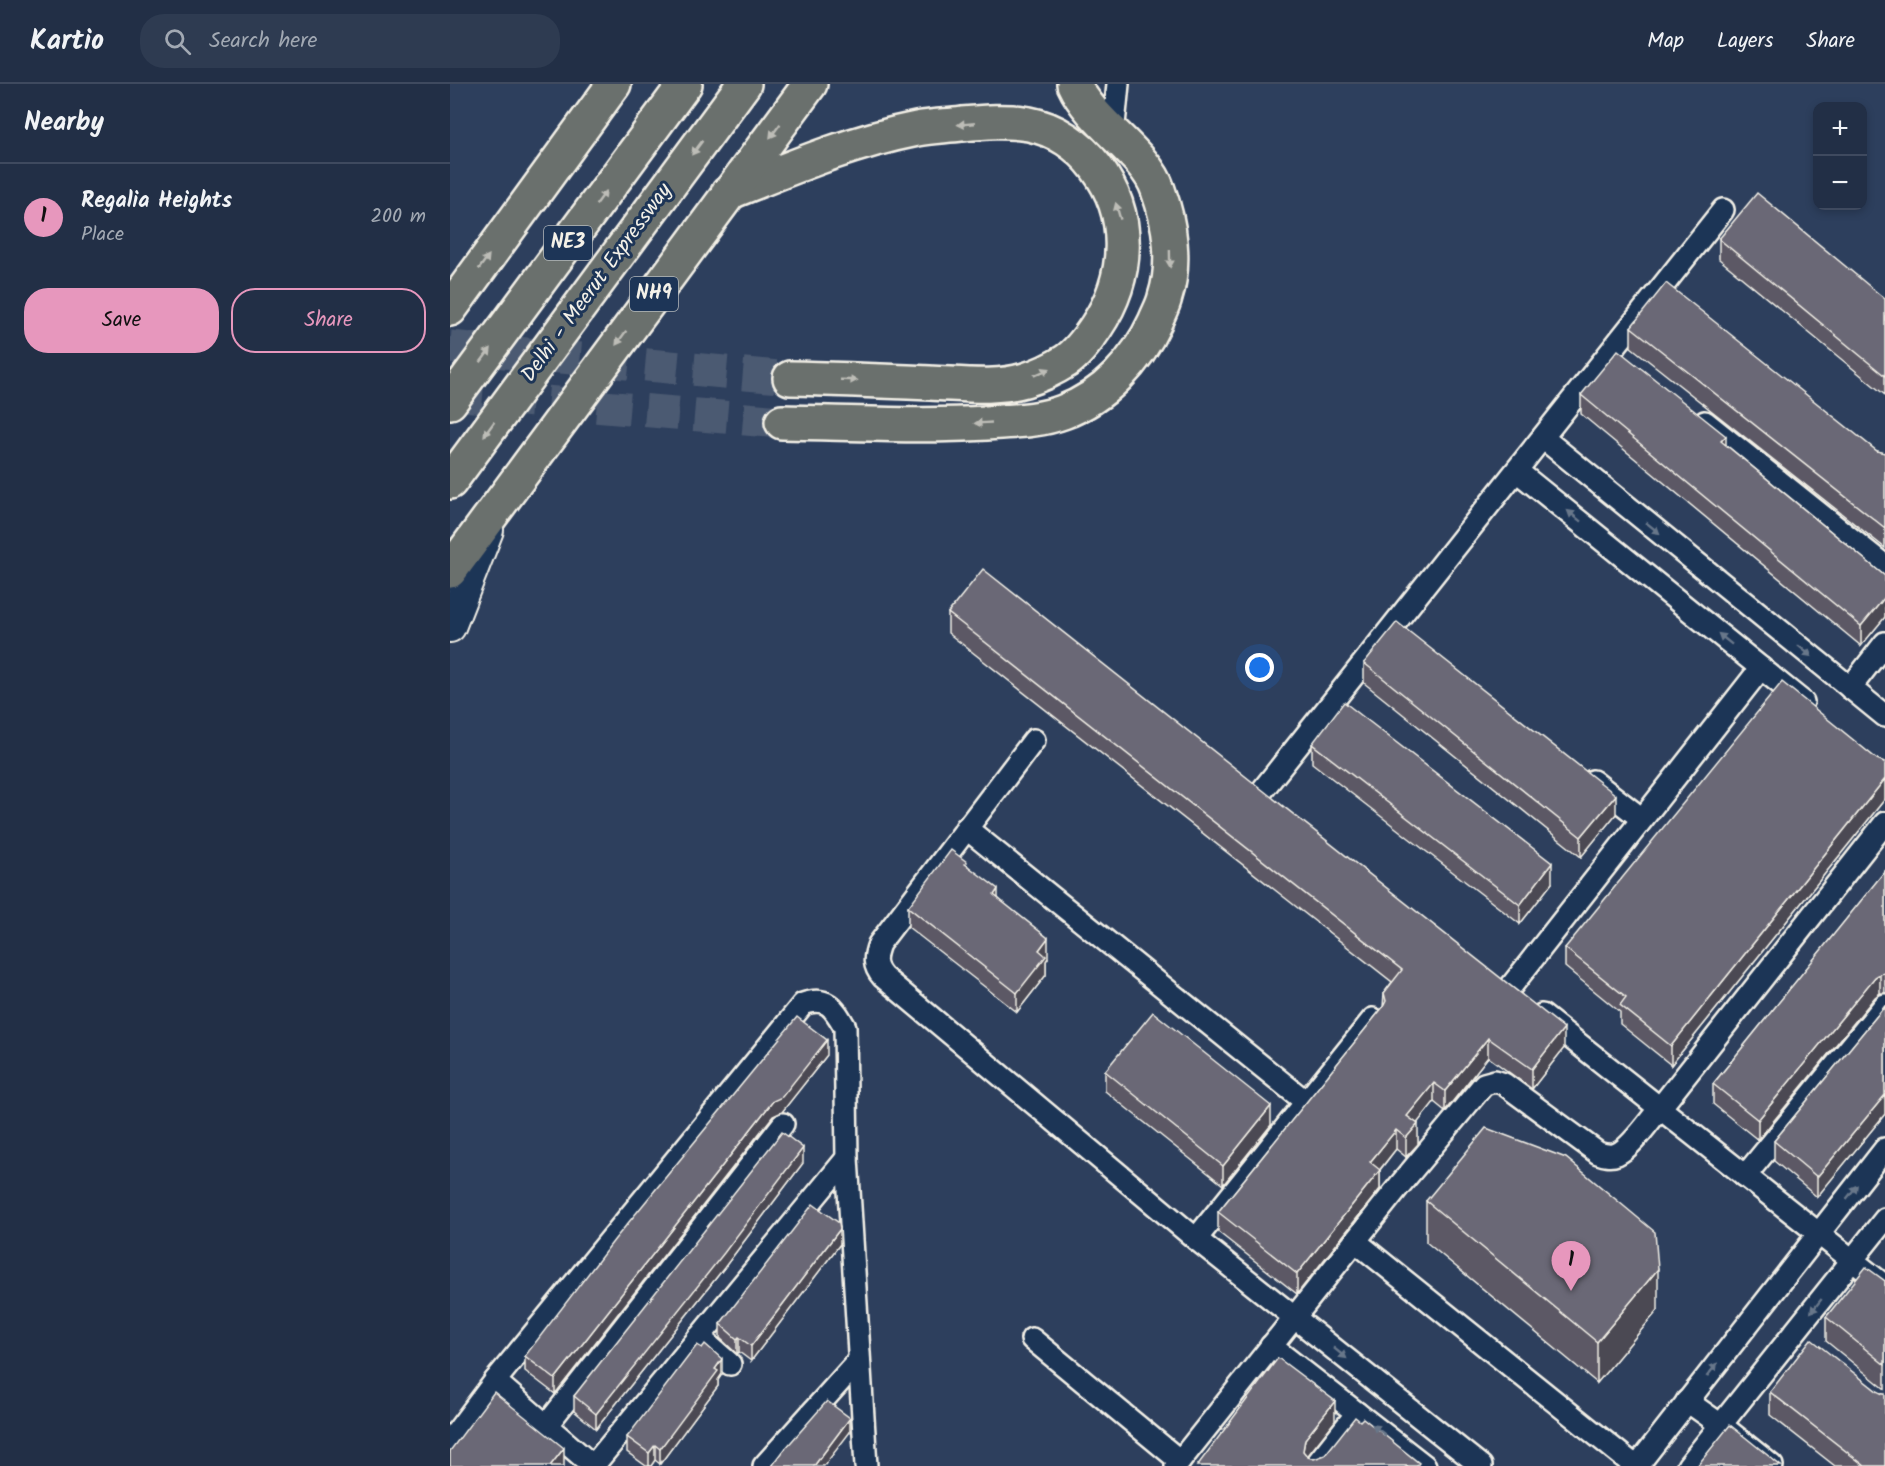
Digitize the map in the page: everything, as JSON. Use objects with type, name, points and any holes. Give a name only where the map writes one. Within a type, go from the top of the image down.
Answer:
[{"type":"highway","points":[[450,309],[614,84]]},
{"type":"highway","name":"NE3","points":[[450,402],[685,84]]},
{"type":"highway","name":"Delhi - Meerut Expressway","points":[[450,482],[744,84]]},
{"type":"highway","name":"NH9","points":[[450,571],[810,84]]},
{"type":"highway","points":[[782,422],[954,424],[1028,420],[1062,412],[1095,397],[1126,368],[1148,337],[1166,297],[1172,262],[1165,215],[1157,186],[1147,170],[1088,107],[1074,84]]},
{"type":"highway","points":[[728,193],[828,153],[917,129],[1009,121],[1031,124],[1052,131],[1072,143],[1089,158],[1102,175],[1118,211],[1123,231],[1123,256],[1119,280],[1105,314],[1087,341],[1067,361],[1025,380],[986,385],[790,378]]},
{"type":"main road","points":[[450,627],[498,504]]},
{"type":"street","points":[[1113,135],[1118,84]]},
{"type":"street","points":[[1262,792],[1723,210]]},
{"type":"street","points":[[1664,285],[1682,300]]},
{"type":"street","points":[[1613,349],[1631,363]]},
{"type":"street","points":[[1686,407],[1885,566]]},
{"type":"street","points":[[1543,438],[1885,716]]},
{"type":"street","points":[[1517,471],[1814,711]]},
{"type":"street","points":[[1395,624],[1414,639]]},
{"type":"street","points":[[1850,688],[1885,643]]},
{"type":"street","points":[[1509,989],[1761,668]]},
{"type":"street","points":[[1034,740],[879,944],[874,956],[876,969],[1196,1239],[1470,1463]]},
{"type":"street","points":[[1578,769],[1642,819]]},
{"type":"street","points":[[1243,778],[1280,807]]},
{"type":"street","points":[[1032,1339],[1178,1464],[1355,1241],[1484,1084],[1495,1081],[1504,1084],[1598,1153],[1610,1156],[1618,1154],[1626,1148],[1660,1108],[1885,823]]},
{"type":"street","points":[[966,828],[1306,1102]]},
{"type":"street","points":[[1491,974],[1885,1286]]},
{"type":"street","points":[[450,1441],[495,1381],[803,1004],[815,999],[828,1003],[837,1012],[845,1027],[847,1158],[866,1466]]},
{"type":"street","points":[[1745,1176],[1885,1005]]},
{"type":"street","points":[[1196,1239],[1373,1019]]},
{"type":"street","points":[[546,1426],[783,1124]]},
{"type":"street","points":[[1355,1241],[1636,1466],[1885,1149]]},
{"type":"street","points":[[495,1381],[593,1466],[847,1158]]},
{"type":"street","points":[[1688,1466],[1885,1218]]},
{"type":"street","points":[[1794,1333],[1812,1347]]},
{"type":"street","points":[[699,1337],[730,1364]]},
{"type":"street","points":[[1271,1346],[1425,1466]]},
{"type":"street","points":[[764,1466],[859,1360]]},
{"type":"street","points":[[1688,1401],[1772,1466]]},
{"type":"street","points":[[1315,1466],[1357,1413]]},
{"type":"building","points":[[1757,193],[1885,299],[1885,376],[1719,239]]},
{"type":"building","points":[[1666,283],[1877,451],[1885,453],[1885,528],[1631,327]]},
{"type":"building","points":[[1618,350],[1726,436],[1721,441],[1885,576],[1885,597],[1861,626],[1581,395]]},
{"type":"building","points":[[983,569],[1564,1028],[1532,1069],[1488,1038],[1445,1091],[1434,1083],[1407,1116],[1418,1124],[1406,1138],[1396,1130],[1370,1162],[1380,1170],[1297,1274],[1218,1212],[1383,1007],[1386,1001],[1384,993],[1402,970],[948,613]]},
{"type":"building","points":[[1397,622],[1616,795],[1581,837],[1364,663]]},
{"type":"building","points":[[1782,682],[1877,759],[1885,762],[1885,779],[1671,1046],[1620,1005],[1626,997],[1565,948]]},
{"type":"building","points":[[1344,702],[1552,863],[1520,905],[1312,744]]},
{"type":"building","points":[[951,850],[967,862],[965,864],[998,889],[994,895],[1048,938],[1039,950],[1046,956],[1017,993],[908,907]]},
{"type":"building","points":[[1885,871],[1885,973],[1875,977],[1758,1120],[1713,1084]]},
{"type":"building","points":[[1885,1006],[1885,1095],[1817,1177],[1774,1141]]},
{"type":"building","points":[[1153,1012],[1271,1106],[1223,1166],[1105,1071]]},
{"type":"building","points":[[797,1017],[827,1040],[782,1097],[773,1101],[555,1379],[525,1356],[615,1239]]},
{"type":"building","points":[[1486,1128],[1566,1158],[1655,1232],[1658,1269],[1597,1342],[1426,1201]]},
{"type":"building","points":[[782,1132],[803,1148],[724,1253],[596,1414],[574,1396]]},
{"type":"building","points":[[813,1204],[839,1223],[840,1229],[751,1346],[739,1337],[737,1339],[720,1324]]},
{"type":"building","points":[[1866,1267],[1885,1281],[1885,1365],[1826,1317]]},
{"type":"building","points":[[1811,1339],[1877,1391],[1885,1394],[1885,1466],[1865,1466],[1770,1392]]},
{"type":"building","points":[[705,1344],[722,1359],[715,1369],[718,1371],[660,1449],[655,1445],[649,1453],[627,1437],[697,1345],[702,1348]]},
{"type":"building","points":[[1278,1358],[1335,1401],[1305,1439],[1303,1451],[1308,1457],[1314,1459],[1325,1455],[1355,1417],[1360,1421],[1363,1418],[1419,1463],[1417,1466],[1197,1466]]},
{"type":"building","points":[[494,1392],[564,1448],[550,1466],[450,1466],[450,1451]]},
{"type":"building","points":[[827,1401],[850,1418],[814,1466],[772,1466],[785,1449]]},
{"type":"building","points":[[1730,1425],[1781,1466],[1697,1466]]},
{"type":"tunnel","points":[[450,347],[790,378]]},
{"type":"tunnel","points":[[450,394],[782,422]]},
{"type":"place","name":"Regalia Heights","points":[[1571,1291]]}]
